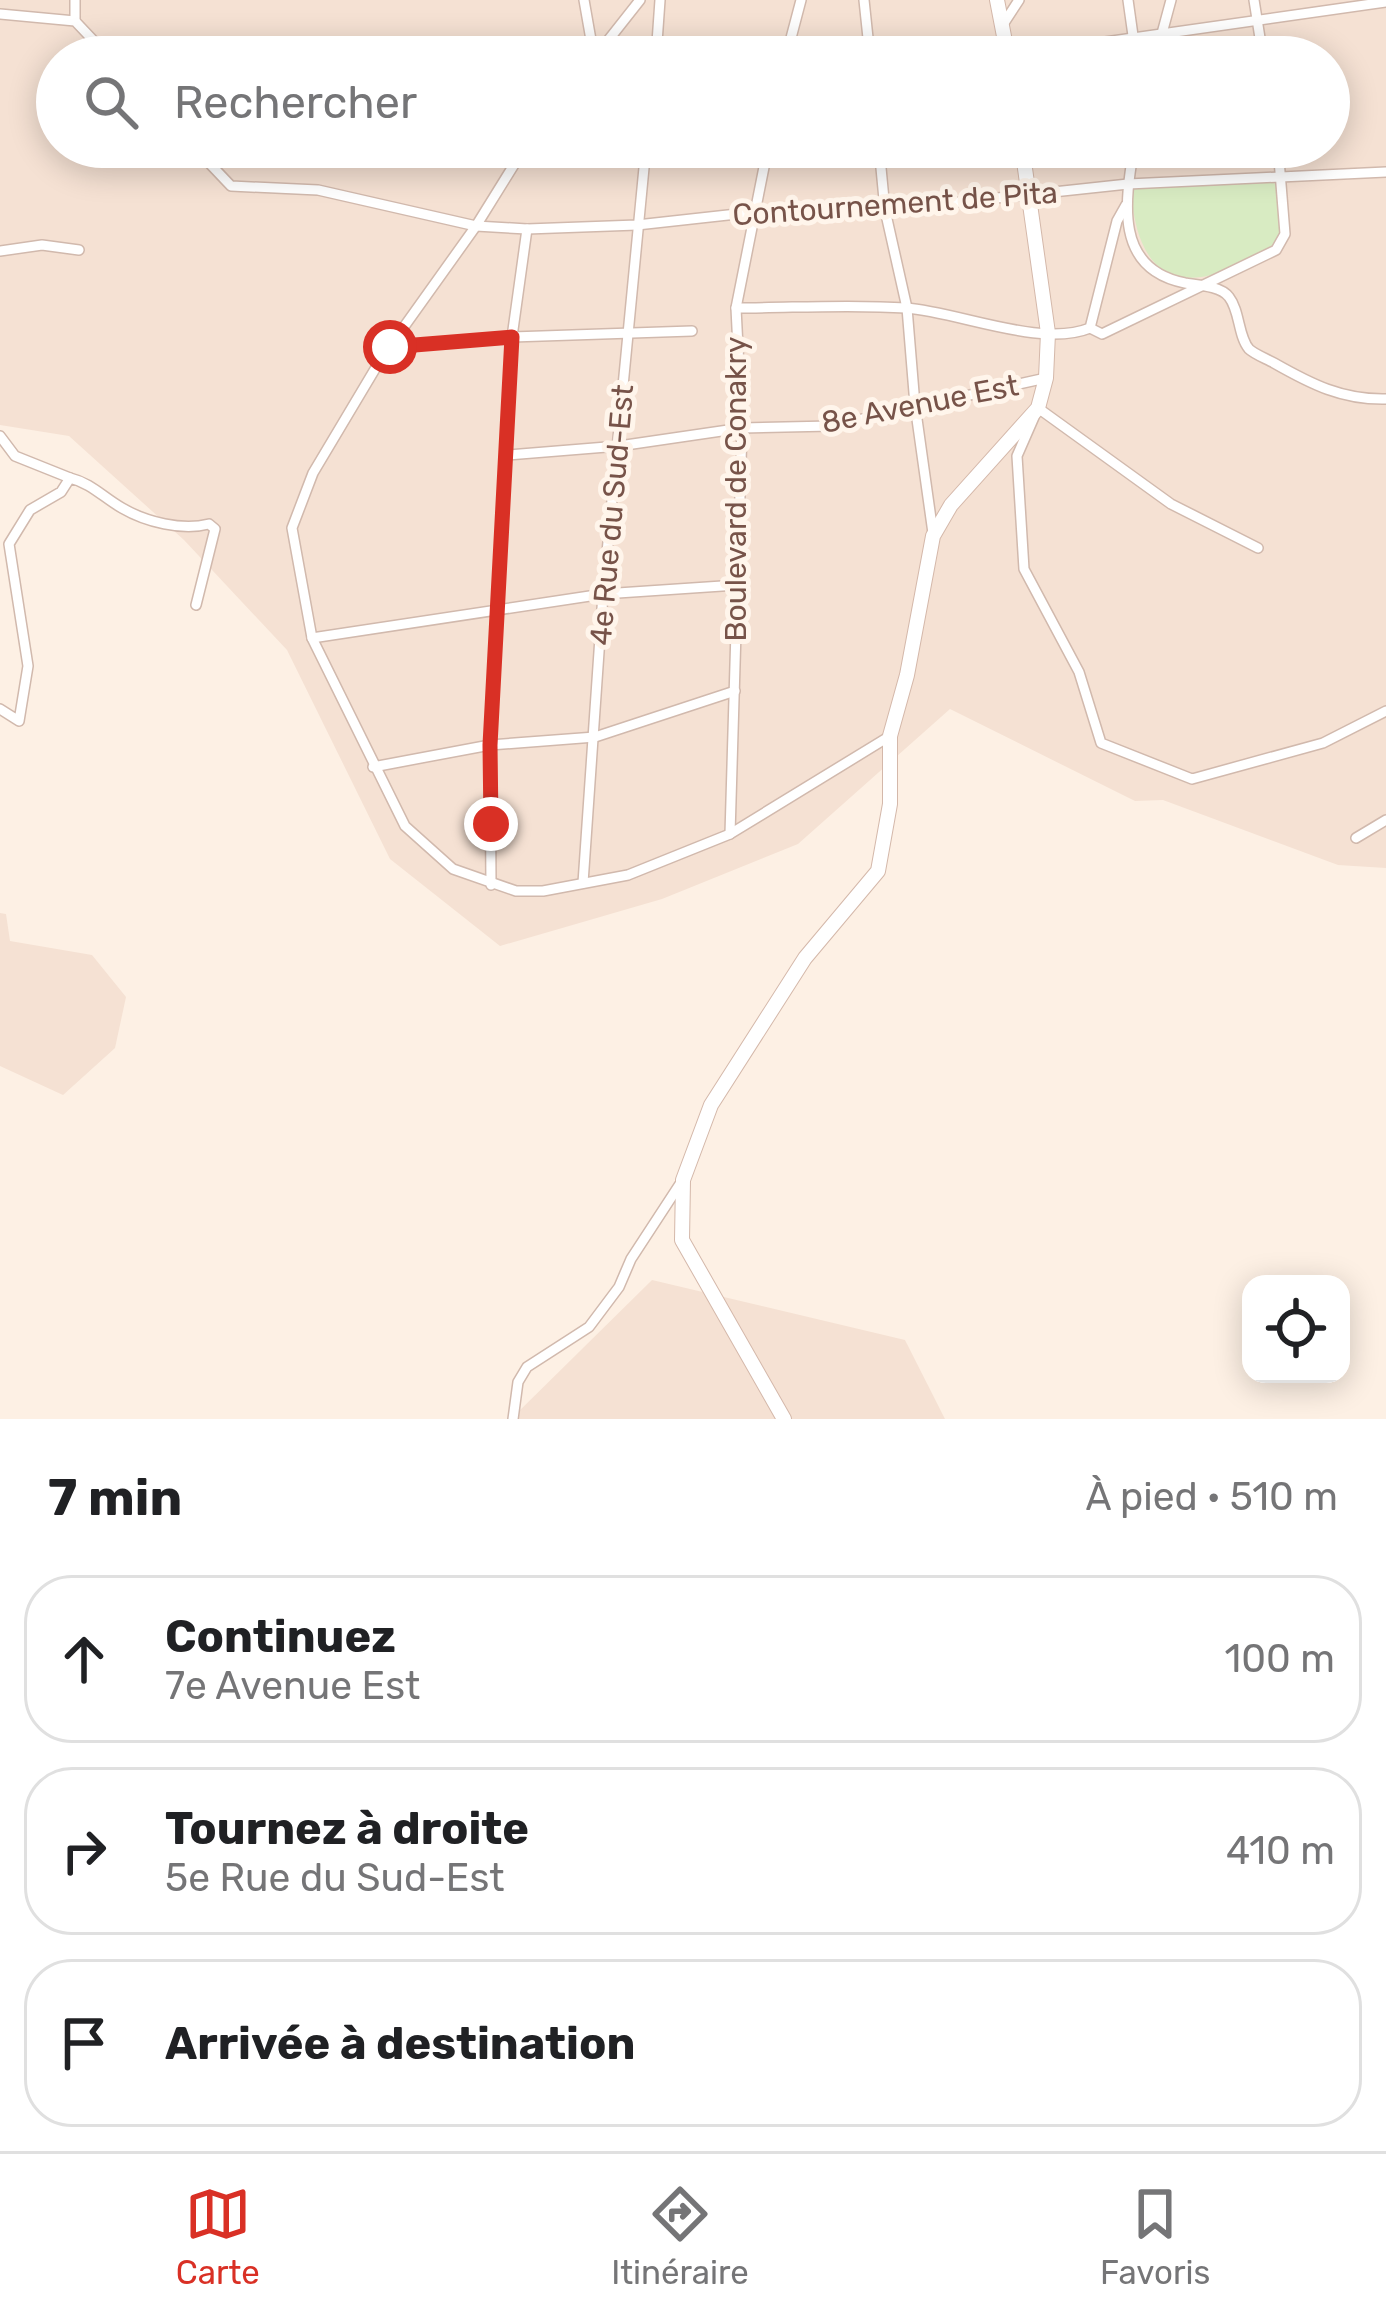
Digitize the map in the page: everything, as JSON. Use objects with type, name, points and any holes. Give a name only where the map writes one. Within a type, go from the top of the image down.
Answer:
[{"type":"street","points":[[74,21],[75,0]]},
{"type":"street","points":[[584,0],[591,36]]},
{"type":"street","points":[[612,36],[640,0]]},
{"type":"street","points":[[657,36],[660,0]]},
{"type":"street","points":[[792,36],[801,0]]},
{"type":"street","points":[[864,0],[868,36]]},
{"type":"street","points":[[997,0],[1004,36]]},
{"type":"street","points":[[1002,26],[1019,0]]},
{"type":"street","points":[[1128,0],[1135,36]]},
{"type":"street","points":[[1161,36],[1171,0]]},
{"type":"street","points":[[1254,0],[1259,36]]},
{"type":"street","points":[[1166,36],[1386,2]]},
{"type":"street","points":[[0,27],[4,14],[74,21],[89,36]]},
{"type":"street","name":"Contournement de Pita","points":[[214,168],[231,186],[318,190],[476,226],[527,230],[637,225],[755,212],[885,211],[1128,184],[1386,172]]},
{"type":"street","points":[[512,168],[390,347],[313,473],[292,528],[312,638],[405,826],[453,869],[491,885],[543,891],[628,875],[730,834],[890,736]]},
{"type":"street","name":"4e Rue du Sud-Est","points":[[583,883],[603,594],[644,168]]},
{"type":"street","name":"Boulevard de Conakry","points":[[730,834],[742,428],[736,308],[763,168]]},
{"type":"street","points":[[514,1419],[518,1382],[527,1367],[589,1327],[619,1287],[631,1259],[683,1180],[711,1105],[806,958],[878,871],[890,805],[890,736],[908,675],[933,536],[907,308],[885,211],[881,168]]},
{"type":"street","points":[[1025,168],[1048,333],[1046,378],[1017,456],[1024,569],[1079,671],[1102,742],[1192,779],[1323,743],[1386,711]]},
{"type":"street","points":[[1131,168],[1126,205],[1130,235],[1143,262],[1168,280],[1229,297],[1249,349],[1324,390],[1359,400],[1386,399]]},
{"type":"street","points":[[736,308],[907,308],[1048,333],[1090,328],[1102,334],[1152,314],[1276,250],[1285,234],[1280,168]]},
{"type":"street","points":[[1090,328],[1117,220],[1126,205]]},
{"type":"street","points":[[491,885],[490,745],[512,337],[527,230]]},
{"type":"street","points":[[0,250],[42,245],[80,250]]},
{"type":"street","points":[[390,347],[512,337],[692,332]]},
{"type":"street","name":"8e Avenue Est","points":[[507,454],[619,446],[742,428],[831,426],[1046,378]]},
{"type":"street","points":[[933,536],[951,505],[1038,408]]},
{"type":"street","points":[[1038,408],[1171,504],[1258,548]]},
{"type":"street","points":[[0,436],[15,456],[70,478],[149,520],[209,524],[215,529],[196,605]]},
{"type":"street","points":[[0,709],[19,721],[28,666],[9,544],[30,510],[61,492],[70,478]]},
{"type":"street","points":[[312,638],[603,594],[737,586]]},
{"type":"street","points":[[373,767],[490,745],[595,736],[735,691]]},
{"type":"street","points":[[1355,838],[1386,820]]},
{"type":"street","points":[[683,1180],[682,1240],[784,1419]]},
{"type":"shaded area","points":[[0,0],[1386,0],[1386,868],[1338,865],[1163,800],[1135,801],[950,709],[798,844],[662,899],[500,946],[390,859],[287,650],[184,540],[69,436],[0,425]]},
{"type":"shaded area","points":[[0,913],[6,914],[10,941],[92,955],[126,997],[115,1048],[63,1095],[0,1066]]},
{"type":"shaded area","points":[[652,1280],[905,1340],[945,1419],[511,1419]]},
{"type":"green space","points":[[1268,181],[1278,185],[1282,226],[1274,244],[1264,252],[1239,265],[1193,278],[1160,268],[1149,255],[1134,217],[1131,192],[1137,187]]},
{"type":"route","points":[[390,347],[512,337],[490,745],[491,824]]}]
